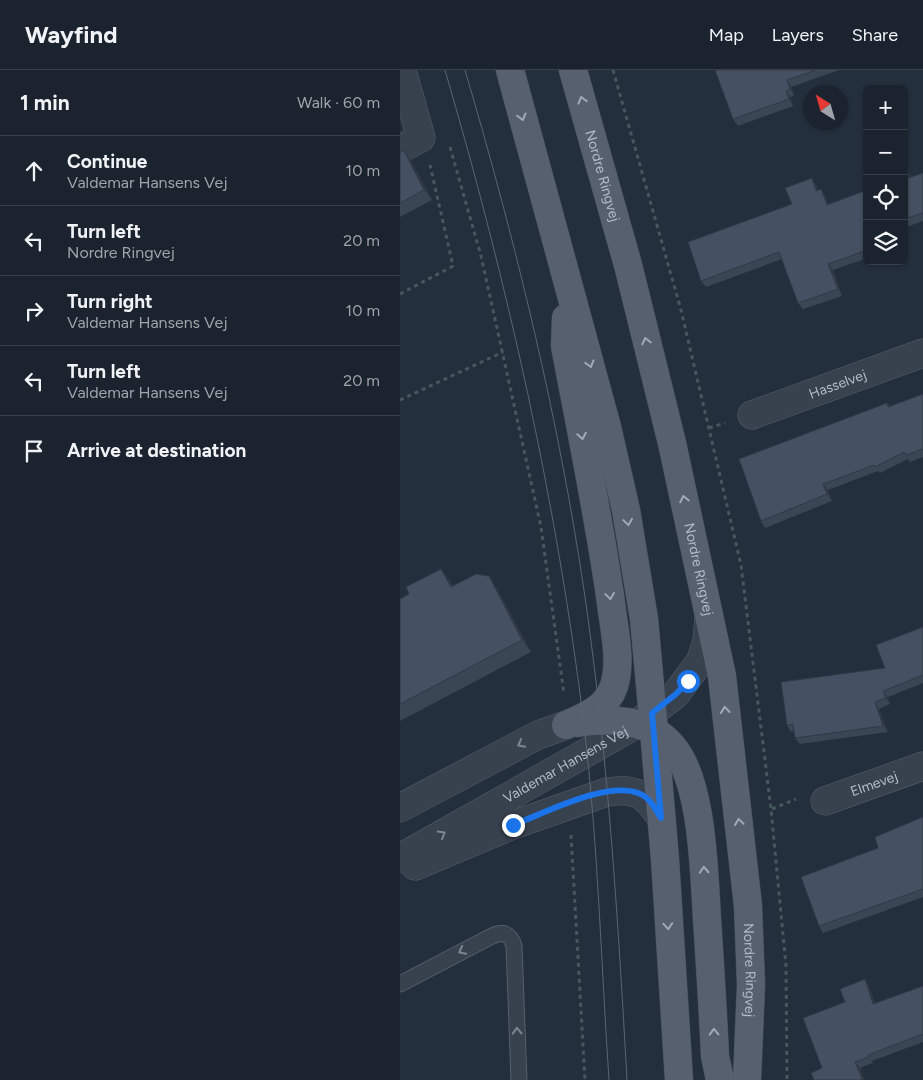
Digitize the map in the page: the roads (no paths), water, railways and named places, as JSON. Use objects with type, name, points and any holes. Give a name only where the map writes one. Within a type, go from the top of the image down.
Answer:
[{"type":"main road","points":[[510,70],[607,427],[626,510],[644,619],[647,722],[661,818],[678,1080]]},
{"type":"main road","name":"Nordre Ringvej","points":[[574,70],[628,265],[672,443],[722,676],[748,906],[751,985],[747,1080]]},
{"type":"main road","points":[[566,725],[591,714],[607,700],[614,687],[617,665],[605,563],[565,346],[567,284]]},
{"type":"main road","points":[[566,725],[600,720],[647,722],[672,745],[681,758],[696,803],[703,856],[715,1056],[720,1080]]},
{"type":"street","points":[[402,70],[411,144]]},
{"type":"street","name":"Hasselvej","points":[[752,415],[923,353]]},
{"type":"street","name":"Valdemar Hansens Vej","points":[[400,858],[647,722],[676,694],[701,660],[707,642],[710,614]]},
{"type":"street","points":[[400,808],[538,735],[566,725]]},
{"type":"street","name":"Elmevej","points":[[825,801],[923,766]]},
{"type":"street","name":"Valdemar Hansens Vej","points":[[400,873],[513,825],[607,792],[620,790],[639,793],[648,799],[661,818]]},
{"type":"lane","points":[[400,984],[492,936],[500,933],[512,938],[514,946],[519,1080]]},
{"type":"tram line","points":[[445,70],[490,232],[510,313],[545,477],[560,559],[573,642],[589,769],[609,1080]]},
{"type":"tram line","points":[[465,70],[519,266],[549,398],[585,597],[606,778],[616,899],[627,1080]]}]
